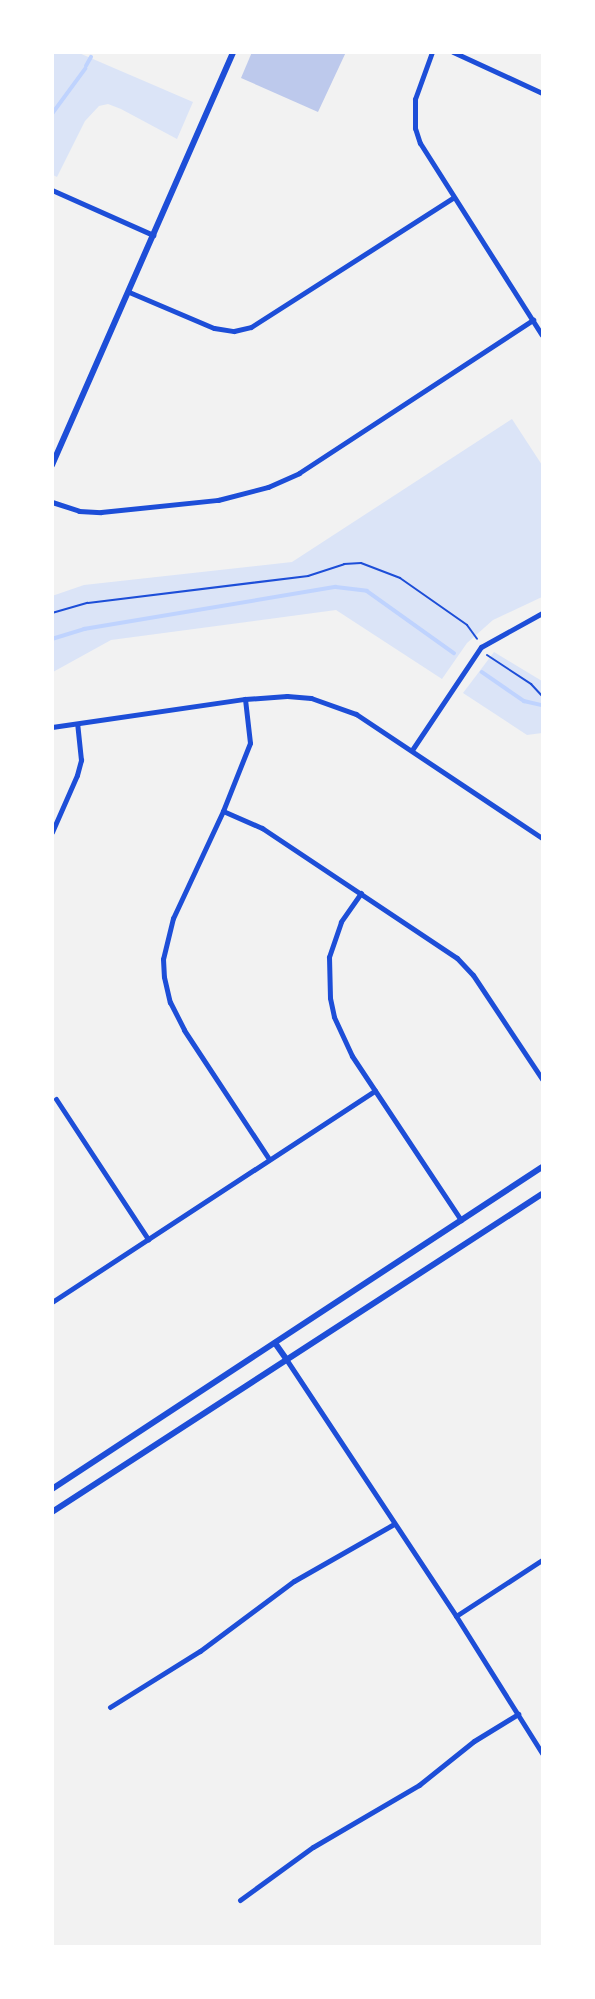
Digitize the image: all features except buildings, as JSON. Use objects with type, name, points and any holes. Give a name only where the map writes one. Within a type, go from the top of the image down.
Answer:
[{"type":"street","points":[[52,465],[233,52]]},
{"type":"street","points":[[432,52],[417,86],[415,128],[425,153],[542,335]]},
{"type":"street","points":[[453,52],[542,93]]},
{"type":"street","points":[[52,190],[153,235]]},
{"type":"street","points":[[128,292],[214,328],[234,331],[251,327],[453,198]]},
{"type":"street","points":[[52,502],[79,511],[102,512],[218,500],[268,487],[299,473],[533,320]]},
{"type":"street","points":[[412,750],[481,647],[542,613]]},
{"type":"street","points":[[52,727],[245,699],[287,696],[335,705],[412,750],[542,838]]},
{"type":"street","points":[[245,699],[250,743],[223,811],[173,918],[163,959],[170,1003],[184,1030],[269,1159]]},
{"type":"street","points":[[52,832],[78,775],[81,760],[77,724]]},
{"type":"street","points":[[223,811],[262,828],[457,958],[473,975],[542,1079]]},
{"type":"street","points":[[361,893],[334,939],[329,957],[330,998],[341,1037],[461,1220]]},
{"type":"street","points":[[52,1302],[375,1091]]},
{"type":"street","points":[[56,1099],[148,1239]]},
{"type":"street","points":[[52,1489],[542,1167]]},
{"type":"street","points":[[52,1512],[542,1194]]},
{"type":"street","points":[[275,1343],[456,1616],[542,1753]]},
{"type":"street","points":[[110,1707],[200,1651],[294,1581],[394,1524]]},
{"type":"street","points":[[456,1616],[542,1560]]},
{"type":"street","points":[[240,1900],[313,1847],[419,1785],[474,1741],[518,1714]]},
{"type":"path","points":[[52,613],[88,603],[309,576],[344,564],[362,563],[400,578],[452,613],[473,629],[483,652],[531,684],[542,696]]},
{"type":"shaded area","points":[[53,52],[79,53],[193,102],[177,139],[121,109],[108,104],[99,106],[85,121],[57,177],[53,175]]},
{"type":"shaded area","points":[[512,419],[542,465],[542,597],[493,620],[467,643],[442,679],[336,610],[111,640],[53,672],[52,596],[84,585],[292,562]]},
{"type":"shaded area","points":[[494,652],[542,681],[542,733],[527,735],[463,693]]},
{"type":"waterway","points":[[86,66],[91,57]]},
{"type":"waterway","points":[[52,114],[85,69]]},
{"type":"waterway","points":[[52,639],[84,629],[336,587],[367,591],[454,653]]},
{"type":"waterway","points":[[482,672],[524,701],[542,705]]}]
